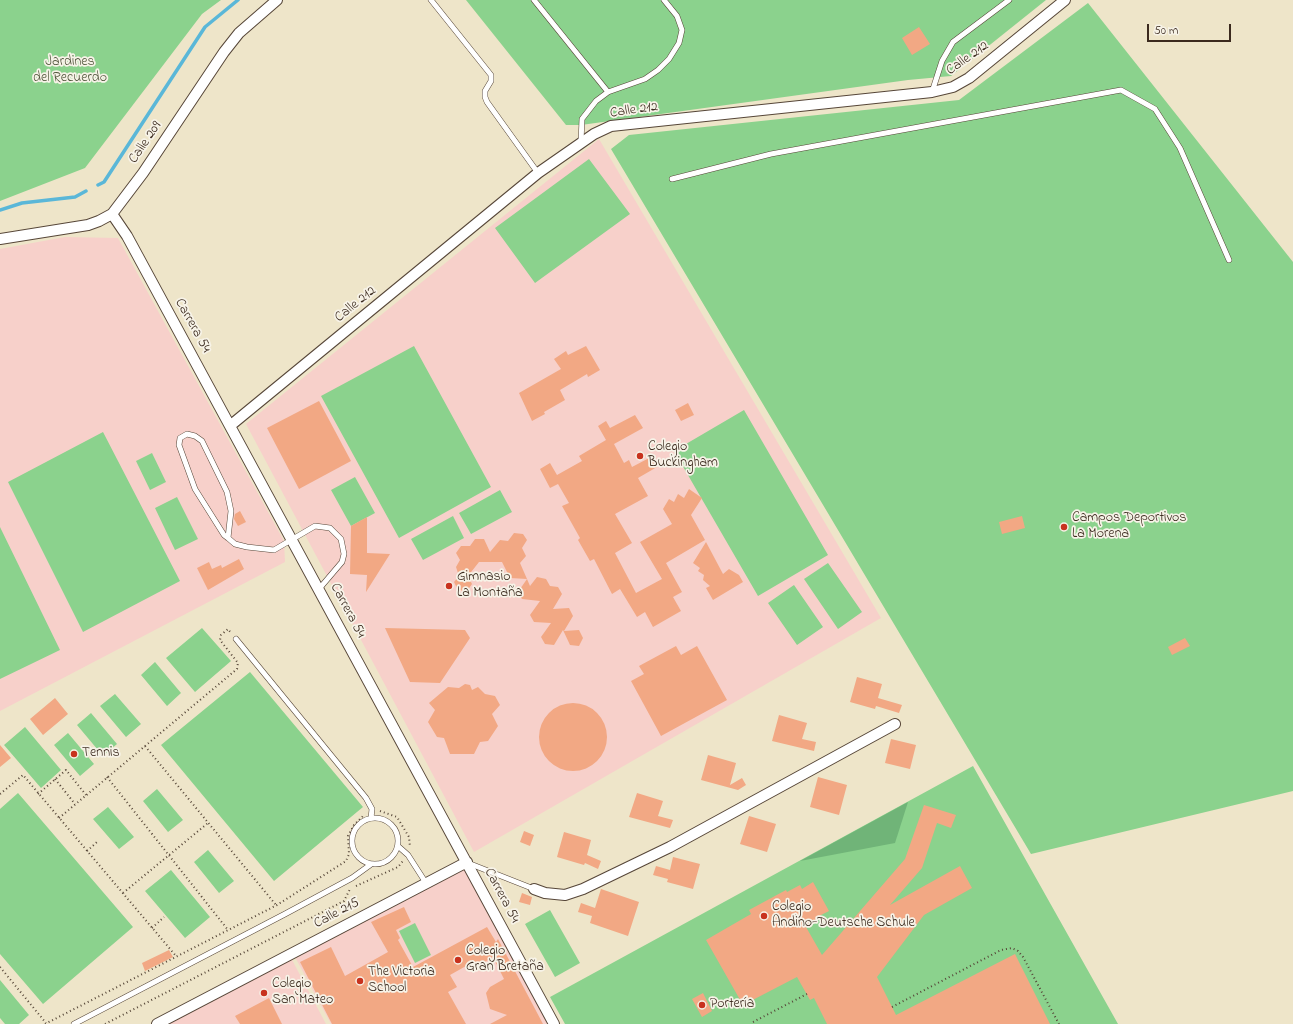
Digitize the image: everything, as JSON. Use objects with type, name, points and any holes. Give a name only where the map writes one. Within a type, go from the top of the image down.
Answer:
[{"type":"street","name":"Calle 209","points":[[0,239],[88,225],[112,214],[143,173],[224,52],[239,33],[277,0]]},
{"type":"street","name":"Calle 212","points":[[231,425],[538,173],[581,142],[612,126],[932,92],[954,87],[969,78],[1065,0]]},
{"type":"street","name":"Carrera 54","points":[[112,214],[127,236],[231,425],[554,1024]]},
{"type":"street","points":[[534,889],[545,893],[565,895],[583,889],[670,847],[896,724]]},
{"type":"street","name":"Calle 215","points":[[157,1024],[467,862]]},
{"type":"lane","points":[[431,0],[491,75],[491,81],[485,91],[484,97],[538,173]]},
{"type":"lane","points":[[534,0],[608,92]]},
{"type":"lane","points":[[581,142],[582,119],[596,101],[608,92],[645,79],[658,70],[669,59],[679,42],[682,30],[677,16],[664,0]]},
{"type":"lane","points":[[932,92],[942,61],[953,42],[1009,0]]},
{"type":"lane","points":[[672,179],[771,154],[1121,90],[1155,109],[1176,142],[1230,260]]},
{"type":"lane","points":[[228,538],[231,511],[227,492],[202,441],[195,436],[188,434],[180,438],[179,445],[195,489],[224,535],[235,544],[265,550],[274,550],[315,526],[330,528],[342,539],[344,554],[342,562],[319,590]]},
{"type":"lane","points":[[236,639],[366,798],[372,809],[372,818]]},
{"type":"lane","points":[[372,818],[381,818],[389,822],[395,829],[399,837],[399,847],[395,855],[388,861],[380,865],[370,865],[362,861],[355,854],[352,841],[356,828],[363,822],[372,818]]},
{"type":"lane","points":[[399,847],[408,855],[426,883]]},
{"type":"lane","points":[[467,862],[534,889]]},
{"type":"lane","points":[[74,1024],[285,914],[352,878],[370,865]]},
{"type":"path","points":[[59,818],[237,669],[238,663],[220,640],[221,635],[228,629],[236,639]]},
{"type":"path","points":[[145,746],[277,905]]},
{"type":"path","points":[[38,794],[66,770],[86,795]]},
{"type":"path","points":[[0,794],[23,775],[176,956]]},
{"type":"path","points":[[107,778],[228,930]]},
{"type":"path","points":[[55,779],[75,804]]},
{"type":"path","points":[[123,894],[208,823]]},
{"type":"path","points":[[87,851],[97,842]]},
{"type":"path","points":[[152,928],[164,917]]},
{"type":"path","points":[[892,1007],[997,952],[1012,948],[1018,951],[1023,957],[1059,1024]]},
{"type":"path","points":[[0,967],[47,1023]]},
{"type":"path","points":[[753,1022],[807,994]]},
{"type":"shaded area","points":[[599,139],[881,618],[474,852],[246,424]]},
{"type":"shaded area","points":[[65,237],[118,238],[284,541],[285,562],[0,711],[0,249]]},
{"type":"shaded area","name":"Colegio Gran Bretaña","points":[[465,867],[549,1024],[331,1024],[295,957]]},
{"type":"shaded area","name":"Colegio San Mateo","points":[[290,956],[326,1024],[159,1024]]},
{"type":"green space","name":"Jardines del Recuerdo","points":[[0,0],[221,0],[202,14],[85,168],[0,201]]},
{"type":"green space","points":[[466,0],[1046,0],[951,76],[908,80],[581,125],[566,125]]},
{"type":"green space","name":"Campos Deportivos La Morena","points":[[1088,3],[1293,262],[1293,791],[1031,854],[611,149],[629,135],[959,100]]},
{"type":"green space","points":[[589,159],[630,214],[535,283],[495,228]]},
{"type":"green space","points":[[414,346],[491,487],[399,538],[321,396]]},
{"type":"green space","points":[[744,410],[828,555],[758,596],[674,451]]},
{"type":"green space","points":[[103,432],[180,581],[83,632],[8,482]]},
{"type":"green space","points":[[152,453],[166,482],[150,490],[136,461]]},
{"type":"green space","points":[[355,477],[375,513],[351,526],[331,490]]},
{"type":"green space","points":[[500,490],[512,512],[471,534],[459,513]]},
{"type":"green space","points":[[177,497],[198,539],[175,550],[155,508]]},
{"type":"green space","points":[[453,516],[464,538],[423,560],[411,539]]},
{"type":"green space","points":[[0,527],[60,650],[0,679]]},
{"type":"green space","points":[[828,563],[862,612],[838,629],[804,579]]},
{"type":"green space","points":[[794,585],[823,627],[797,645],[768,603]]},
{"type":"green space","points":[[202,628],[231,661],[195,692],[166,658]]},
{"type":"green space","points":[[155,662],[181,693],[167,706],[141,675]]},
{"type":"green space","points":[[250,672],[363,807],[274,881],[161,745]]},
{"type":"green space","name":"Tennis","points":[[115,694],[141,724],[126,737],[100,706]]},
{"type":"green space","name":"Tennis","points":[[91,713],[117,744],[103,756],[77,725]]},
{"type":"green space","points":[[25,727],[61,770],[41,788],[4,745]]},
{"type":"green space","name":"Tennis","points":[[68,733],[94,764],[80,776],[54,745]]},
{"type":"green space","points":[[973,766],[1118,1024],[565,1024],[550,997]]},
{"type":"green space","points":[[157,789],[183,820],[168,832],[143,801]]},
{"type":"green space","points":[[18,793],[133,927],[43,1004],[0,954],[0,809]]},
{"type":"green space","points":[[908,802],[895,843],[800,861]]},
{"type":"green space","points":[[108,807],[134,837],[119,849],[93,819]]},
{"type":"green space","points":[[208,850],[234,881],[219,893],[194,862]]},
{"type":"green space","points":[[171,870],[210,917],[185,938],[145,891]]},
{"type":"green space","points":[[550,910],[580,963],[555,977],[525,924]]},
{"type":"green space","points":[[415,923],[431,955],[415,963],[399,931]]},
{"type":"green space","points":[[0,980],[29,1015],[19,1024],[5,1024],[0,1018]]},
{"type":"building","points":[[919,27],[930,44],[912,55],[902,38]]},
{"type":"building","points":[[586,346],[600,370],[588,377],[587,374],[560,390],[565,400],[532,421],[519,393],[561,369],[554,359],[566,351],[568,355]]},
{"type":"building","points":[[319,401],[351,461],[299,489],[267,428]]},
{"type":"building","points":[[688,403],[694,415],[681,421],[675,410]]},
{"type":"building","points":[[635,415],[643,428],[614,444],[624,463],[629,460],[632,467],[651,457],[657,467],[638,478],[648,496],[615,514],[632,543],[615,553],[636,593],[662,579],[640,542],[672,524],[663,509],[669,499],[674,502],[678,494],[684,498],[689,489],[702,498],[691,515],[705,540],[666,563],[682,592],[673,597],[681,611],[653,627],[645,612],[637,617],[620,589],[612,594],[594,559],[590,561],[578,540],[580,538],[562,506],[569,503],[558,484],[550,488],[540,469],[550,463],[557,475],[582,461],[579,456],[606,440],[598,426],[606,421],[610,428]]},
{"type":"building","points":[[240,511],[246,522],[238,526],[234,519],[235,514]]},
{"type":"building","points":[[1022,516],[1025,528],[1002,534],[999,522]]},
{"type":"building","points":[[367,517],[367,553],[390,554],[366,592],[367,575],[350,574],[351,526]]},
{"type":"building","points":[[514,533],[523,534],[527,540],[522,548],[526,556],[520,563],[527,579],[510,578],[502,562],[479,562],[468,576],[472,584],[467,591],[458,590],[454,582],[459,576],[456,567],[460,560],[456,553],[461,546],[470,546],[475,539],[484,539],[490,552],[500,540],[508,541]]},
{"type":"building","points":[[706,542],[723,574],[729,569],[739,575],[743,582],[713,600],[706,588],[710,586],[703,580],[704,575],[698,571],[700,568],[693,563]]},
{"type":"building","points":[[239,559],[244,569],[208,590],[197,568],[209,562],[212,569],[221,565],[222,568]]},
{"type":"building","points":[[537,577],[546,579],[550,586],[558,587],[562,594],[553,609],[569,608],[573,616],[564,631],[579,630],[583,638],[579,646],[570,645],[563,630],[554,645],[545,644],[541,637],[551,623],[534,622],[530,615],[540,601],[522,599],[518,592],[527,579],[530,586]]},
{"type":"building","points":[[385,628],[465,630],[470,638],[440,683],[410,682]]},
{"type":"building","points":[[1185,638],[1190,646],[1172,655],[1168,647]]},
{"type":"building","points":[[676,646],[681,655],[697,646],[727,700],[661,736],[631,681],[644,674],[639,666]]},
{"type":"building","points":[[857,677],[882,684],[878,698],[902,705],[899,713],[876,706],[875,709],[850,702]]},
{"type":"building","points":[[465,684],[470,685],[472,690],[478,687],[485,694],[495,696],[500,705],[492,714],[498,726],[488,741],[480,742],[474,754],[450,754],[444,738],[437,737],[428,722],[435,710],[429,703],[448,687],[459,688]]},
{"type":"building","points":[[55,698],[68,714],[43,735],[30,719]]},
{"type":"building","points":[[573,703],[586,706],[597,713],[604,724],[607,737],[604,750],[597,761],[586,768],[573,771],[560,768],[549,761],[542,750],[539,737],[542,724],[549,713],[560,706]]},
{"type":"building","points":[[779,715],[807,723],[802,739],[816,742],[814,751],[772,741]]},
{"type":"building","points":[[891,739],[916,745],[910,769],[885,763]]},
{"type":"building","points":[[0,745],[11,758],[0,767]]},
{"type":"building","points":[[708,755],[736,763],[730,785],[742,778],[746,785],[738,790],[701,780]]},
{"type":"building","points":[[818,777],[847,785],[839,815],[810,807]]},
{"type":"building","points":[[637,793],[663,801],[658,816],[673,820],[670,828],[629,817]]},
{"type":"building","name":"Colegio Andino-Deutsche Schule","points":[[924,805],[956,815],[951,828],[937,823],[922,868],[890,905],[960,866],[972,888],[924,915],[877,977],[896,1015],[1015,954],[1050,1024],[827,1024],[814,998],[810,1000],[797,977],[743,1005],[706,940],[751,914],[749,910],[786,890],[787,892],[800,885],[802,889],[813,882],[829,911],[817,917],[818,920],[806,927],[822,955],[905,859]]},
{"type":"building","points":[[749,816],[776,824],[767,852],[740,844]]},
{"type":"building","points":[[524,831],[534,835],[530,846],[520,842]]},
{"type":"building","points":[[564,832],[591,840],[587,855],[601,861],[598,869],[585,863],[584,865],[557,857]]},
{"type":"building","points":[[673,857],[700,864],[693,889],[667,882],[668,879],[653,875],[656,866],[670,870]]},
{"type":"building","points":[[601,889],[639,902],[628,936],[590,923],[592,916],[578,912],[581,903],[595,908]]},
{"type":"building","points":[[522,893],[532,897],[530,905],[519,902]]},
{"type":"building","points":[[404,907],[411,922],[396,930],[400,938],[398,940],[413,967],[487,927],[496,942],[498,939],[543,1024],[490,1024],[507,1015],[490,1009],[486,993],[490,987],[504,979],[493,957],[475,968],[469,963],[450,975],[457,987],[448,992],[466,1024],[332,1024],[300,962],[331,947],[345,976],[388,952],[371,922]]},
{"type":"building","points":[[169,950],[173,957],[145,971],[142,963]]},
{"type":"building","name":"Portería","points":[[703,993],[712,1011],[702,1017],[692,999]]},
{"type":"building","points":[[269,998],[282,1024],[240,1024],[235,1016]]},
{"type":"waterway","points":[[98,185],[104,182],[205,27],[238,0]]},
{"type":"waterway","points":[[0,210],[22,203],[75,197],[86,191]]},
{"type":"place","name":"Colegio Buckingham","points":[[640,456]]},
{"type":"place","name":"Campos Deportivos La Morena","points":[[1064,527]]},
{"type":"place","name":"Gimnasio La Montaña","points":[[449,586]]},
{"type":"place","name":"Tennis","points":[[74,754]]},
{"type":"place","name":"Colegio Andino-Deutsche Schule","points":[[764,916]]},
{"type":"place","name":"Colegio Gran Bretaña","points":[[458,960]]},
{"type":"place","name":"The Victoria School","points":[[360,981]]},
{"type":"place","name":"Colegio San Mateo","points":[[264,993]]},
{"type":"place","name":"Portería","points":[[702,1005]]}]
